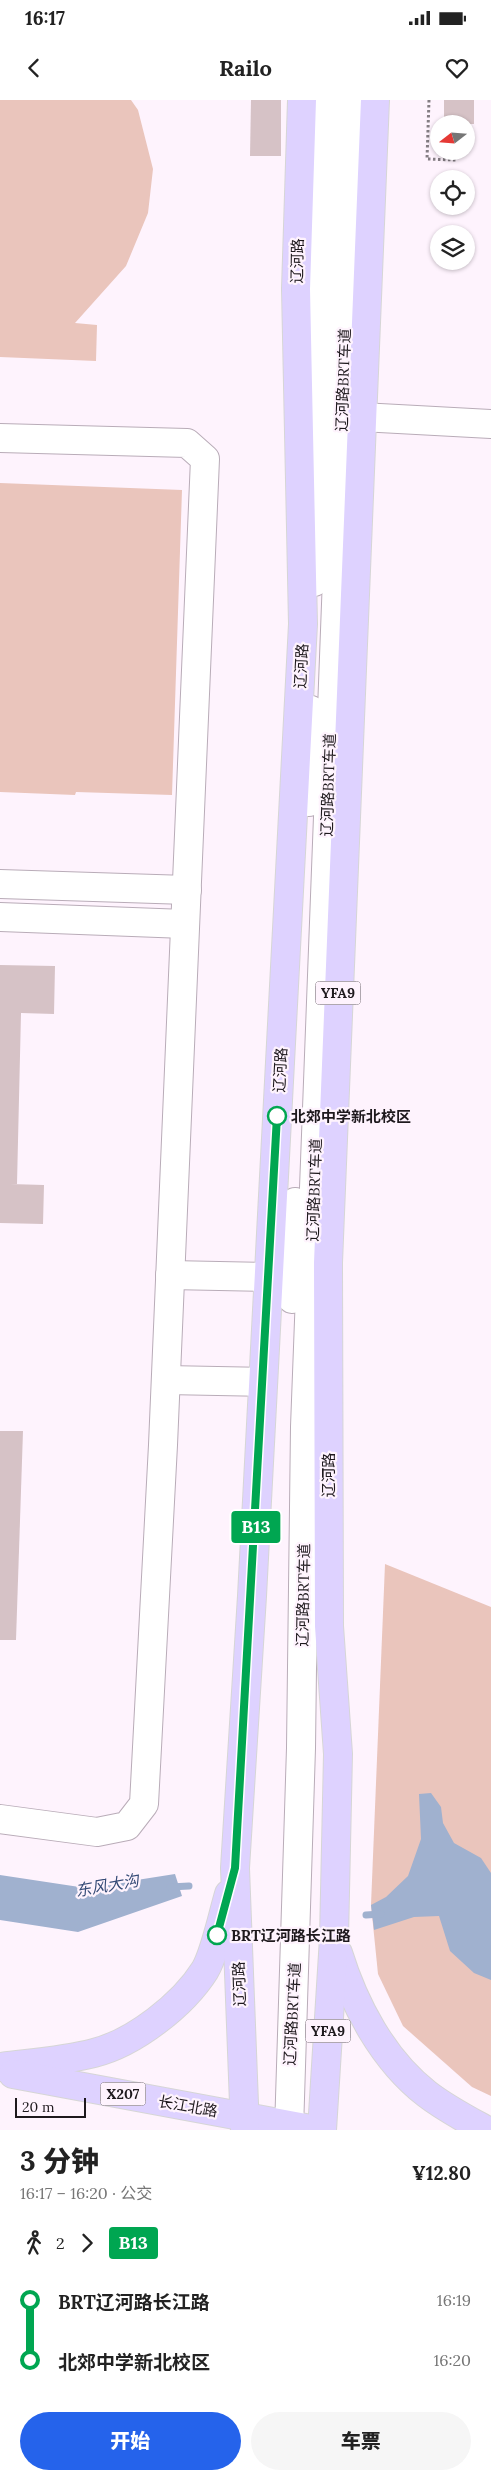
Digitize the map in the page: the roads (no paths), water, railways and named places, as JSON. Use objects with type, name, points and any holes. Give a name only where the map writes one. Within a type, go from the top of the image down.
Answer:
[{"type":"main road","name":"辽河路","points":[[245,2123],[230,1921],[235,1868],[269,1277],[303,624],[296,289],[302,100]]},
{"type":"main road","name":"辽河路","points":[[322,2130],[334,1935],[338,1754],[329,1626],[328,1263],[375,100]]},
{"type":"main road","points":[[0,2067],[96,2053],[128,2039],[162,2016],[184,1996],[206,1969],[230,1921]]},
{"type":"main road","points":[[334,1935],[346,1978],[362,2014],[396,2064],[426,2094],[486,2130]]},
{"type":"main road","name":"长江北路","points":[[0,2072],[245,2123],[316,2130]]},
{"type":"lane","name":"辽河路BRT车道","points":[[290,1875],[292,1256],[303,1016],[318,431],[329,100]]},
{"type":"lane","name":"辽河路BRT车道","points":[[281,2126],[290,2051],[290,1875],[355,100]]},
{"type":"lane","points":[[361,418],[491,424]]},
{"type":"lane","points":[[0,438],[187,443],[205,459],[166,1380],[144,1804],[127,1826],[97,1832],[0,1819]]},
{"type":"lane","points":[[0,884],[187,890]]},
{"type":"lane","points":[[0,917],[185,924]]},
{"type":"lane","points":[[170,1275],[269,1277]]},
{"type":"lane","points":[[166,1380],[263,1382]]},
{"type":"water","points":[[431,1793],[441,1807],[443,1823],[454,1843],[481,1858],[491,1873],[491,1980],[474,1973],[450,1951],[439,1916],[414,1917],[374,1930],[371,1905],[386,1897],[408,1876],[421,1839],[419,1794]]},
{"type":"water","points":[[175,1874],[182,1896],[78,1932],[0,1920],[0,1875],[86,1888]]},
{"type":"waterway","name":"东风大沟","points":[[170,1887],[189,1886]]},
{"type":"waterway","name":"东风大沟","points":[[366,1915],[381,1914]]},
{"type":"place","name":"北郊中学新北校区","points":[[277,1116]]},
{"type":"place","name":"BRT辽河路长江路","points":[[217,1935]]}]
